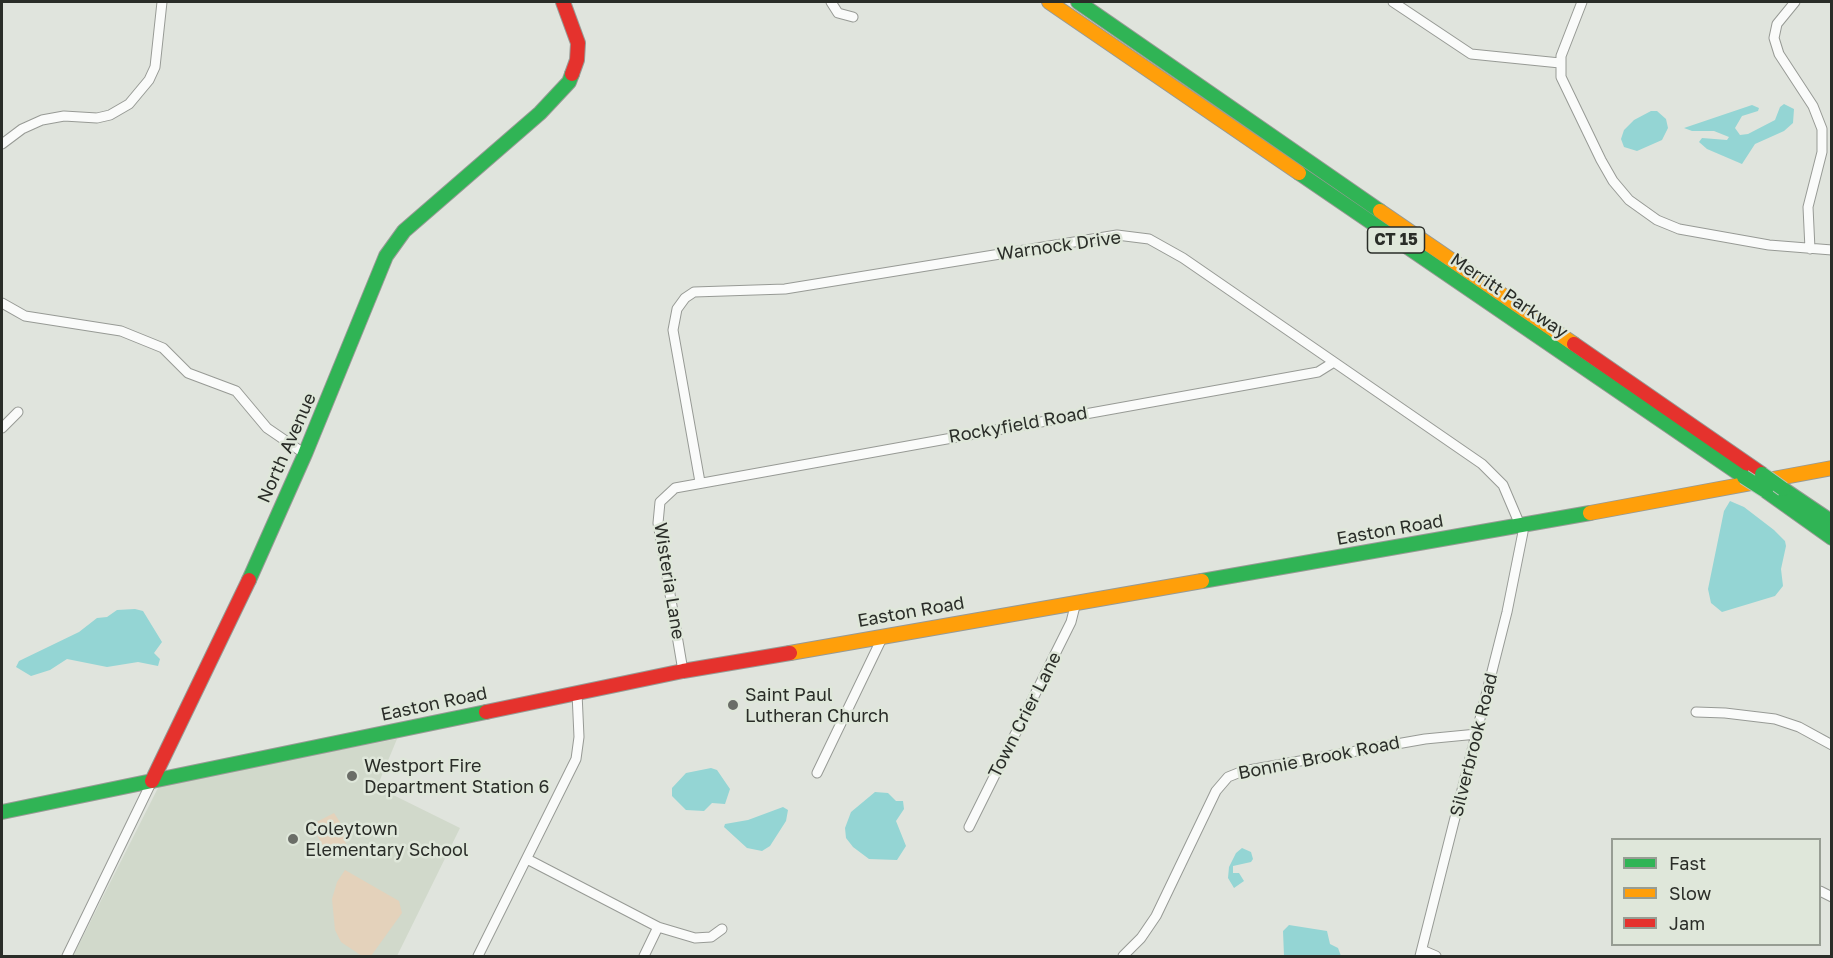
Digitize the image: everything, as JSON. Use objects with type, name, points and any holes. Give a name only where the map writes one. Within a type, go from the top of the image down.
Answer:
[{"type":"main road","name":"North Avenue","points":[[152,781],[246,586],[305,454],[379,269],[392,245],[540,113],[569,81],[577,60],[578,43],[563,2]]},
{"type":"main road","name":"Merritt Parkway","points":[[1049,2],[1832,538]]},
{"type":"main road","name":"Merritt Parkway","points":[[1078,2],[1832,522]]},
{"type":"main road","name":"Easton Road","points":[[2,812],[683,670],[1521,526],[1832,468]]},
{"type":"main road","points":[[1783,489],[1832,516]]},
{"type":"street","points":[[2,144],[22,129],[42,120],[64,116],[96,118],[110,115],[129,104],[149,80],[155,67],[162,2]]},
{"type":"street","points":[[831,2],[838,13],[853,17]]},
{"type":"street","points":[[1393,2],[1471,54],[1560,63]]},
{"type":"street","points":[[1582,2],[1560,63],[1565,89],[1608,173],[1629,200],[1647,214],[1666,224],[1691,232],[1832,250]]},
{"type":"street","points":[[1795,2],[1777,24],[1774,38],[1779,54],[1813,106],[1822,129],[1822,153],[1808,207],[1810,249]]},
{"type":"street","name":"Warnock Drive","points":[[700,482],[673,330],[677,309],[685,298],[694,292],[785,289],[1070,242],[1132,235],[1156,242],[1183,258],[1489,470],[1506,490],[1521,526]]},
{"type":"street","points":[[2,303],[25,316],[121,331],[164,348],[188,373],[236,391],[267,428],[305,454]]},
{"type":"street","name":"Rockyfield Road","points":[[700,482],[1318,372],[1334,362]]},
{"type":"street","points":[[2,428],[18,412]]},
{"type":"street","name":"Wisteria Lane","points":[[683,670],[659,531],[658,510],[668,492],[700,482]]},
{"type":"street","name":"Silverbrook Road","points":[[1436,957],[1421,953],[1519,565],[1524,541],[1521,526]]},
{"type":"street","name":"Town Crier Lane","points":[[970,824],[1071,622],[1076,602]]},
{"type":"street","points":[[817,773],[883,636]]},
{"type":"street","points":[[478,957],[527,860],[579,748],[577,693]]},
{"type":"street","points":[[1696,712],[1775,719],[1799,727],[1832,745]]},
{"type":"street","name":"Bonnie Brook Road","points":[[1123,957],[1141,938],[1156,916],[1216,791],[1228,777],[1243,771],[1414,740],[1477,734]]},
{"type":"street","name":"North Avenue","points":[[67,957],[152,781]]},
{"type":"street","points":[[527,860],[658,927],[695,938],[711,937],[722,929]]},
{"type":"street","points":[[644,957],[658,927]]},
{"type":"shaded area","name":"Coleytown Elementary School","points":[[397,739],[377,787],[460,828],[397,956],[73,956],[160,784]]},
{"type":"shaded area","points":[[334,813],[349,836],[345,842],[350,850],[330,858],[311,825]]},
{"type":"shaded area","points":[[345,870],[399,901],[402,913],[371,956],[362,956],[341,942],[335,930],[332,899],[337,882]]},
{"type":"water","points":[[1784,104],[1794,109],[1793,123],[1784,131],[1755,144],[1742,164],[1707,149],[1699,142],[1702,138],[1727,140],[1729,137],[1714,131],[1692,131],[1684,128],[1752,105],[1759,108],[1758,111],[1742,116],[1735,128],[1740,135],[1748,134],[1775,120],[1780,107]]},
{"type":"water","points":[[1651,111],[1657,111],[1666,119],[1668,128],[1662,140],[1637,151],[1624,147],[1621,139],[1624,130],[1634,120]]},
{"type":"water","points":[[1730,501],[1744,507],[1774,530],[1785,541],[1786,546],[1781,569],[1783,586],[1775,596],[1722,612],[1711,603],[1708,589],[1724,511]]},
{"type":"water","points":[[117,610],[143,611],[162,642],[154,653],[160,659],[158,666],[138,662],[107,667],[67,659],[50,670],[31,676],[16,667],[19,661],[79,632],[97,618],[107,617]]},
{"type":"water","points":[[711,768],[717,770],[730,789],[725,804],[712,803],[704,811],[686,810],[672,796],[672,788],[686,773]]},
{"type":"water","points":[[875,792],[888,793],[896,801],[903,801],[904,809],[896,821],[906,846],[897,860],[869,859],[853,847],[846,838],[845,828],[851,812]]},
{"type":"water","points":[[783,807],[788,810],[786,821],[770,846],[762,851],[747,848],[724,827],[725,824],[748,820]]},
{"type":"water","points":[[1242,848],[1251,852],[1253,859],[1251,862],[1233,866],[1233,873],[1239,873],[1244,881],[1234,888],[1228,878],[1229,867],[1236,853]]},
{"type":"water","points":[[1289,925],[1327,931],[1330,944],[1338,948],[1341,956],[1284,956],[1283,931]]},
{"type":"traffic: fast","points":[[1078,2],[1380,211]]},
{"type":"traffic: fast","points":[[249,580],[305,454],[386,256],[404,231],[540,113],[569,82],[572,74]]},
{"type":"traffic: fast","points":[[1299,173],[1744,477]]},
{"type":"traffic: fast","points":[[1762,474],[1783,489]]},
{"type":"traffic: fast","points":[[1744,477],[1766,491]]},
{"type":"traffic: fast","points":[[1783,489],[1832,522]]},
{"type":"traffic: fast","points":[[1766,491],[1832,538]]},
{"type":"traffic: fast","points":[[1202,581],[1590,513]]},
{"type":"traffic: fast","points":[[2,812],[486,712]]},
{"type":"traffic: slow","points":[[1049,2],[1299,173]]},
{"type":"traffic: slow","points":[[1380,211],[1574,344]]},
{"type":"traffic: slow","points":[[1590,513],[1832,468]]},
{"type":"traffic: slow","points":[[790,653],[1202,581]]},
{"type":"traffic: jam","points":[[563,2],[578,43],[577,60],[572,74]]},
{"type":"traffic: jam","points":[[1574,344],[1762,474]]},
{"type":"traffic: jam","points":[[152,781],[249,580]]},
{"type":"traffic: jam","points":[[486,712],[683,671],[790,653]]},
{"type":"place","name":"Saint Paul Lutheran Church","points":[[733,705]]},
{"type":"place","name":"Westport Fire Department Station 6","points":[[352,776]]},
{"type":"place","name":"Coleytown Elementary School","points":[[293,839]]}]
